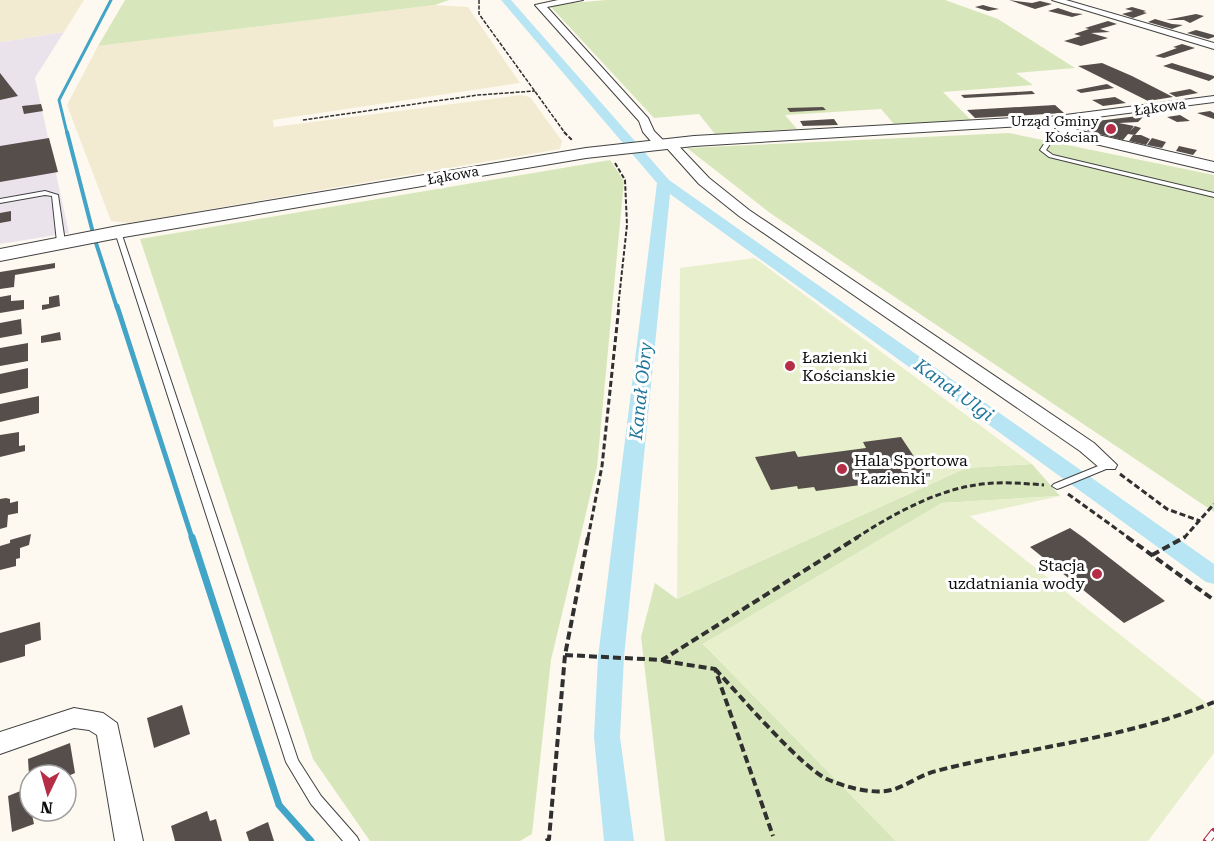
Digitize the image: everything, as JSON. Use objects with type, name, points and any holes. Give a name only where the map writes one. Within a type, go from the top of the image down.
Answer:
[{"type":"street","points":[[579,0],[540,5],[644,120],[649,132],[704,181],[744,213],[1087,447],[1108,465]]},
{"type":"street","points":[[1056,0],[1214,46]]},
{"type":"street","name":"Łąkowa","points":[[0,255],[118,232],[607,150],[662,144],[909,129],[1050,126],[1214,99]]},
{"type":"street","points":[[1050,126],[1138,150],[1214,167]]},
{"type":"street","points":[[0,743],[74,718],[94,720],[108,730],[129,841]]},
{"type":"lane","points":[[1050,126],[1051,138],[1043,150],[1051,156],[1214,195]]},
{"type":"lane","points":[[0,201],[45,193],[56,195],[61,242]]},
{"type":"lane","points":[[118,232],[292,762],[316,800],[352,841]]},
{"type":"lane","points":[[1060,484],[1108,465]]},
{"type":"path","points":[[479,0],[480,14],[563,131],[586,153]]},
{"type":"path","points":[[303,120],[478,95],[535,92]]},
{"type":"path","points":[[546,841],[549,839],[565,655],[602,466],[627,225],[625,180],[607,150]]},
{"type":"path","points":[[1108,465],[1167,510],[1183,518],[1200,521]]},
{"type":"path","points":[[662,660],[897,512],[969,486],[1019,483],[1060,484],[1214,600]]},
{"type":"path","points":[[1152,555],[1183,539],[1214,504]]},
{"type":"path","points":[[565,655],[662,660],[716,669],[826,779],[864,791],[888,791],[934,771],[1076,742],[1196,710],[1214,702]]},
{"type":"path","points":[[716,669],[773,836]]},
{"type":"shaded area","points":[[0,0],[84,0],[64,32],[0,42]]},
{"type":"shaded area","points":[[435,5],[468,7],[520,83],[273,120],[274,127],[521,95],[530,97],[562,141],[560,149],[129,223],[111,221],[67,105],[98,46]]},
{"type":"shaded area","points":[[64,32],[35,78],[69,233],[0,244],[0,42]]},
{"type":"green space","points":[[125,0],[449,0],[435,5],[98,46]]},
{"type":"green space","points":[[606,0],[945,0],[998,19],[1075,68],[1016,73],[1033,85],[943,92],[972,121],[894,124],[881,109],[785,115],[797,129],[715,134],[699,114],[654,118],[549,5]]},
{"type":"green space","points":[[1009,133],[1214,175],[1214,512],[770,213],[687,148]]},
{"type":"green space","points":[[610,160],[624,181],[597,467],[551,660],[532,834],[520,841],[370,841],[313,759],[140,239]]},
{"type":"green space","name":"Łazienki Kościanskie","points":[[755,258],[1032,464],[966,468],[677,599],[680,268]]},
{"type":"green space","points":[[1032,464],[1060,496],[942,503],[703,644],[896,841],[665,841],[641,637],[655,583],[677,599],[966,468]]},
{"type":"green space","points":[[1060,496],[970,516],[1214,709],[1214,753],[1148,841],[896,841],[703,644],[942,503]]},
{"type":"building","points":[[1009,0],[1032,3],[1040,1],[1052,4],[1035,9]]},
{"type":"building","points":[[983,5],[999,9],[988,11],[975,7]]},
{"type":"building","points":[[1132,7],[1147,13],[1133,18],[1122,14],[1133,11],[1125,9]]},
{"type":"building","points":[[1058,8],[1083,14],[1072,17],[1048,11]]},
{"type":"building","points":[[1196,14],[1204,16],[1190,23],[1184,20],[1166,20]]},
{"type":"building","points":[[1155,19],[1183,25],[1172,29],[1148,22]]},
{"type":"building","points":[[1108,21],[1117,24],[1100,29],[1110,32],[1091,33],[1108,38],[1081,46],[1064,41],[1081,36],[1074,34],[1089,29],[1085,28]]},
{"type":"building","points":[[1196,30],[1214,35],[1214,37],[1208,39],[1187,33]]},
{"type":"building","points":[[1182,44],[1195,48],[1164,58],[1155,56],[1177,48],[1173,47]]},
{"type":"building","points":[[1102,63],[1173,97],[1148,101],[1078,66]]},
{"type":"building","points":[[1172,63],[1214,76],[1214,78],[1209,81],[1163,66]]},
{"type":"building","points":[[0,73],[18,96],[0,100]]},
{"type":"building","points":[[1107,84],[1114,88],[1081,93],[1076,90]]},
{"type":"building","points":[[1190,89],[1198,93],[1176,97],[1169,93]]},
{"type":"building","points":[[1032,91],[1035,94],[964,98],[961,95]]},
{"type":"building","points":[[1115,97],[1126,103],[1103,106],[1092,100]]},
{"type":"building","points":[[41,104],[43,111],[24,114],[22,106]]},
{"type":"building","points":[[1055,105],[1064,113],[975,118],[967,110]]},
{"type":"building","points":[[823,107],[826,110],[790,112],[787,108]]},
{"type":"building","points":[[1210,111],[1214,113],[1214,119],[1197,113]]},
{"type":"building","points":[[1180,115],[1190,121],[1177,122],[1167,117]]},
{"type":"building","name":"Urząd Gminy Kościan","points":[[1143,117],[1138,122],[1119,123],[1134,126],[1130,131],[1135,126],[1141,128],[1135,135],[1128,134],[1123,140],[1087,131],[1097,121]]},
{"type":"building","points":[[834,119],[838,125],[803,126],[800,121]]},
{"type":"building","points":[[1133,135],[1141,135],[1150,139],[1146,145],[1129,141]]},
{"type":"building","points":[[49,138],[58,172],[0,182],[0,146]]},
{"type":"building","points":[[1152,138],[1166,142],[1162,148],[1147,145]]},
{"type":"building","points":[[1179,146],[1197,150],[1193,155],[1176,151]]},
{"type":"building","points":[[11,211],[11,221],[0,223],[0,213]]},
{"type":"building","points":[[55,263],[55,268],[15,275],[14,287],[0,289],[0,272]]},
{"type":"building","points":[[11,295],[11,301],[24,300],[24,309],[0,313],[0,297]]},
{"type":"building","points":[[59,295],[60,306],[42,310],[42,305],[49,304],[49,297]]},
{"type":"building","points":[[21,319],[22,334],[0,338],[0,323]]},
{"type":"building","points":[[60,332],[61,340],[41,343],[41,336]]},
{"type":"building","points":[[28,343],[28,361],[0,366],[0,348]]},
{"type":"building","points":[[28,368],[28,388],[0,394],[0,374]]},
{"type":"building","points":[[39,396],[39,413],[0,422],[0,404]]},
{"type":"building","points":[[19,432],[19,446],[25,445],[25,451],[0,457],[0,435]]},
{"type":"building","points":[[901,437],[927,476],[816,491],[814,487],[798,489],[797,486],[771,490],[755,457],[795,451],[798,457],[866,448],[863,442]]},
{"type":"building","points":[[0,499],[10,499],[10,503],[18,501],[18,513],[8,515],[7,527],[0,529]]},
{"type":"building","name":"Stacja uzdatniania wody","points":[[1070,528],[1165,601],[1124,623],[1030,547]]},
{"type":"building","points":[[31,534],[29,545],[20,548],[20,558],[16,559],[16,566],[0,570],[0,546],[10,543],[10,540]]},
{"type":"building","points":[[40,622],[41,640],[25,645],[25,656],[0,663],[0,633]]},
{"type":"building","points":[[182,705],[190,734],[154,748],[147,718]]},
{"type":"building","points":[[70,743],[73,763],[28,763],[28,759]]},
{"type":"building","points":[[18,792],[18,823],[34,824],[12,832],[8,796]]},
{"type":"building","points":[[207,811],[210,821],[216,819],[222,841],[175,841],[171,826]]},
{"type":"building","points":[[268,822],[274,841],[249,841],[246,832]]},
{"type":"waterway","points":[[67,133],[59,100],[111,0]]},
{"type":"waterway","name":"Kanał Obry","points":[[506,0],[664,183]]},
{"type":"waterway","points":[[67,132],[92,229]]},
{"type":"waterway","name":"Kanał Obry","points":[[619,841],[607,737],[611,657],[664,183]]},
{"type":"waterway","name":"Kanał Ulgi","points":[[664,183],[1214,576]]},
{"type":"waterway","points":[[96,243],[117,308]]},
{"type":"waterway","points":[[117,306],[192,538]]},
{"type":"waterway","points":[[192,537],[279,805],[311,841]]},
{"type":"railway","points":[[1207,841],[1214,832]]},
{"type":"place","name":"Urząd Gminy Kościan","points":[[1111,129]]},
{"type":"place","name":"Łazienki Kościanskie","points":[[790,366]]},
{"type":"place","name":"Hala Sportowa \"Łazienki\"","points":[[842,469]]},
{"type":"place","name":"Stacja uzdatniania wody","points":[[1097,574]]}]
